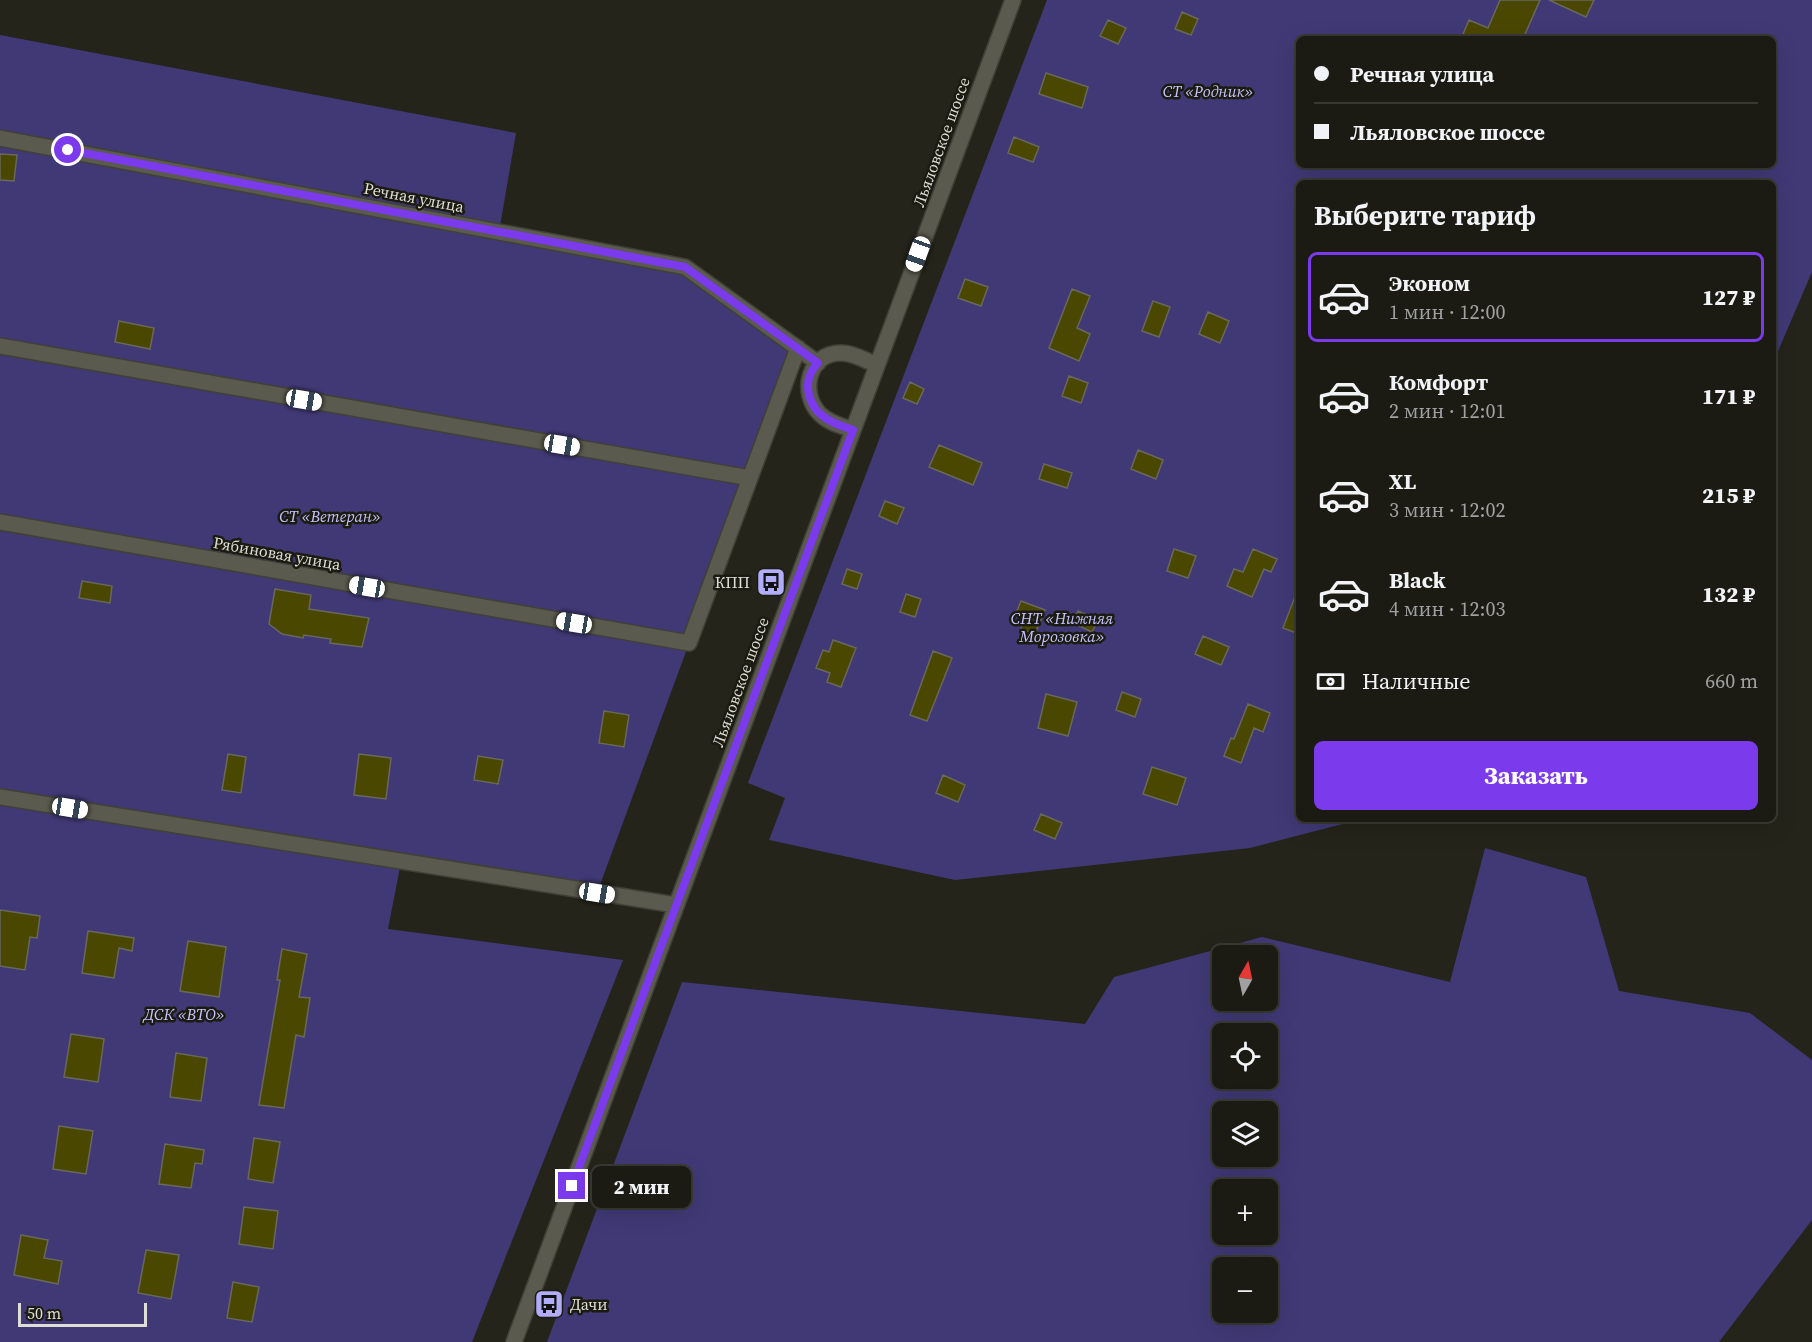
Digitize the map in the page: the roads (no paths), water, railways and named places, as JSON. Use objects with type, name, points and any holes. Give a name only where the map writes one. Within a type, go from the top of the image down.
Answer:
[{"type":"street","name":"Льяловское шоссе","points":[[514,1342],[1013,0]]},
{"type":"street","name":"Речная улица","points":[[0,138],[685,267],[818,363]]},
{"type":"street","points":[[0,346],[750,478],[798,348]]},
{"type":"street","points":[[853,430],[828,421],[813,406],[807,386],[809,375],[818,363],[830,355],[842,353],[877,365]]},
{"type":"street","name":"Рябиновая улица","points":[[0,522],[689,643],[750,478]]},
{"type":"street","points":[[0,797],[676,905]]},
{"type":"place","name":"КПП","points":[[771,582]]},
{"type":"place","name":"Дачи","points":[[549,1304]]},
{"type":"park label","name":"СТ «Родник»","points":[[1208,91]]},
{"type":"park label","name":"СТ «Ветеран»","points":[[330,516]]},
{"type":"park label","name":"СНТ «Нижняя Морозовка»","points":[[1062,627]]},
{"type":"park label","name":"ДСК «ВТО»","points":[[184,1014]]}]
